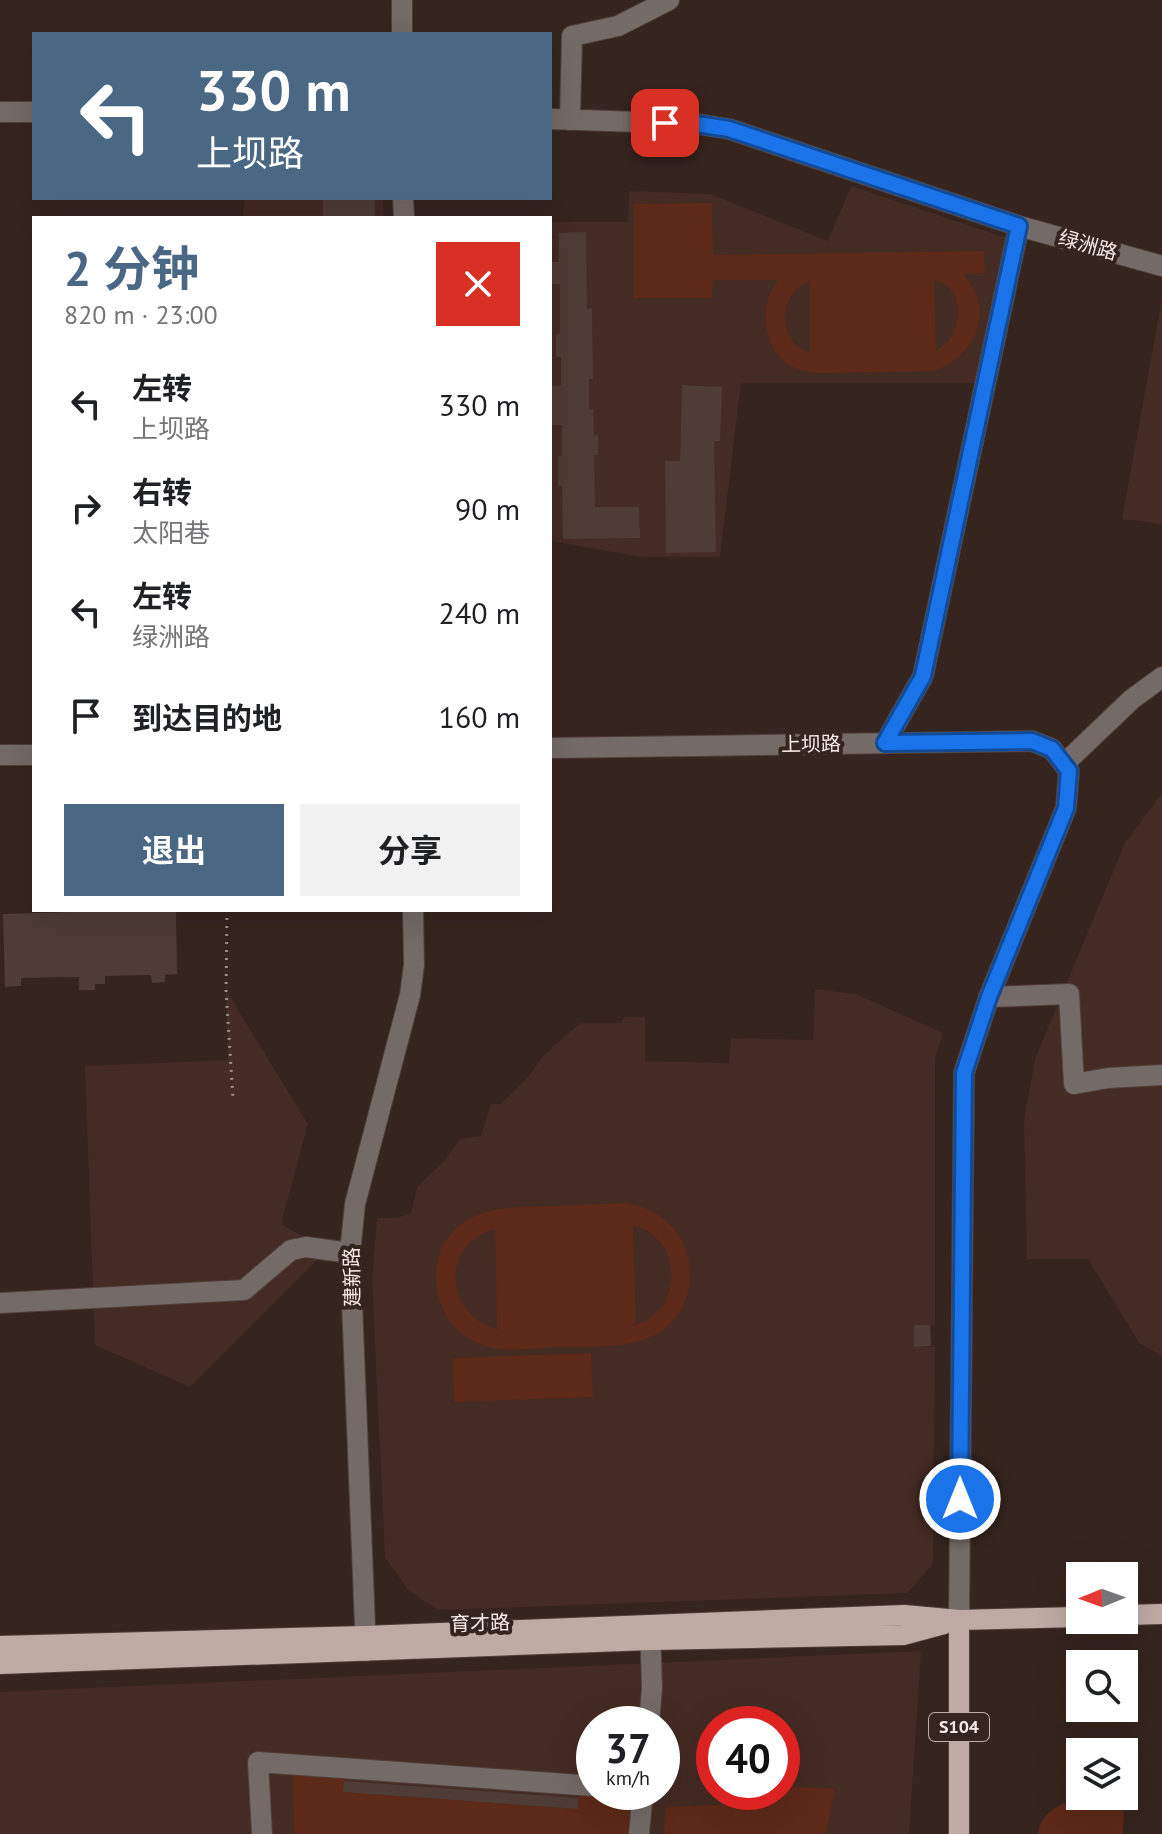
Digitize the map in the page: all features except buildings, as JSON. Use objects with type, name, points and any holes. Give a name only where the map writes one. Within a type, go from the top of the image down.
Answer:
[{"type":"main road","points":[[1138,1615],[1162,1614]]},
{"type":"main road","name":"育才路","points":[[0,1664],[366,1644],[650,1633],[903,1635],[959,1620],[1066,1617]]},
{"type":"main road","name":"S104","points":[[959,1620],[959,1834]]},
{"type":"main road","name":"育才路","points":[[0,1646],[366,1644]]},
{"type":"street","points":[[402,0],[402,32]]},
{"type":"street","points":[[560,119],[572,36],[618,26],[669,0]]},
{"type":"street","points":[[0,112],[32,112]]},
{"type":"street","name":"绿洲路","points":[[560,119],[697,124],[729,129],[1019,226],[1162,266]]},
{"type":"street","points":[[885,743],[923,676],[1019,226]]},
{"type":"street","points":[[959,1620],[964,1073],[989,997],[1066,808],[1070,781],[1065,763],[1132,699],[1162,677]]},
{"type":"street","name":"上坝路","points":[[552,748],[1032,741],[1052,749],[1065,763]]},
{"type":"street","points":[[0,755],[32,755]]},
{"type":"street","name":"建新路","points":[[366,1644],[350,1253],[355,1204],[410,995],[414,965],[413,912]]},
{"type":"street","points":[[989,997],[1069,994],[1074,1084],[1108,1078],[1162,1075]]},
{"type":"street","points":[[0,1303],[244,1290],[291,1250],[306,1247],[350,1253]]},
{"type":"street","points":[[650,1633],[650,1706]]},
{"type":"street","points":[[262,1834],[258,1762],[576,1785]]},
{"type":"street","points":[[639,1834],[641,1810]]},
{"type":"path","points":[[227,912],[226,990],[233,1098]]},
{"type":"shaded area","points":[[851,186],[1007,238],[976,383],[741,383],[720,557],[642,557],[552,541],[552,222],[628,222],[629,191],[710,194],[828,241]]},
{"type":"shaded area","points":[[245,200],[383,200],[384,216],[242,216]]},
{"type":"shaded area","points":[[712,203],[713,255],[984,251],[985,273],[964,274],[979,303],[978,326],[962,354],[933,371],[819,373],[795,368],[777,355],[767,330],[767,304],[778,280],[713,280],[712,298],[634,298],[634,204]],"holes":[[[934,280],[953,292],[958,313],[952,335],[936,351]],[[810,282],[810,353],[791,339],[785,318],[791,296]]]},
{"type":"shaded area","points":[[1162,298],[1162,524],[1122,519]]},
{"type":"shaded area","points":[[1162,793],[1162,1356],[1139,1343],[1088,1259],[1027,1259],[1024,1120],[1035,1059],[1125,843]]},
{"type":"shaded area","points":[[815,989],[856,994],[943,1033],[935,1059],[935,1325],[915,1325],[915,1347],[935,1347],[933,1564],[907,1593],[438,1610],[408,1590],[385,1557],[372,1279],[377,1218],[397,1218],[411,1213],[417,1187],[445,1160],[460,1139],[481,1136],[491,1104],[501,1104],[529,1076],[543,1056],[580,1023],[621,1023],[625,1017],[645,1017],[645,1061],[729,1063],[731,1038],[813,1040]]},
{"type":"shaded area","points":[[226,990],[308,1124],[281,1224],[327,1250],[190,1387],[95,1345],[85,1066],[228,1060]]},
{"type":"shaded area","points":[[625,1203],[659,1216],[673,1227],[686,1249],[690,1269],[687,1296],[678,1315],[665,1328],[650,1337],[614,1346],[510,1349],[477,1343],[449,1320],[438,1294],[436,1271],[439,1256],[447,1239],[471,1218],[485,1212],[518,1207]],"holes":[[[630,1225],[648,1232],[661,1243],[669,1258],[672,1274],[662,1306],[649,1318],[632,1326],[636,1323],[633,1227]],[[495,1229],[497,1327],[502,1330],[483,1323],[469,1312],[460,1298],[456,1282],[457,1265],[464,1250],[477,1238]]]},
{"type":"shaded area","points":[[591,1353],[593,1397],[454,1402],[453,1358]]},
{"type":"shaded area","points":[[921,1651],[909,1834],[0,1834],[0,1692]]},
{"type":"shaded area","points":[[293,1771],[345,1773],[344,1792],[576,1810],[630,1810],[628,1834],[294,1834]]},
{"type":"shaded area","points":[[800,1787],[835,1789],[826,1834],[664,1834],[666,1810],[680,1810],[680,1806],[696,1806],[696,1810],[800,1810]]},
{"type":"shaded area","points":[[1066,1802],[1066,1810],[1124,1810],[1123,1834],[1038,1834],[1041,1823],[1056,1807]]},
{"type":"route","points":[[665,123],[729,129],[1019,226],[923,676],[885,743],[1032,741],[1059,755],[1069,771],[1070,781],[1066,808],[989,997],[964,1073],[960,1499]]}]
